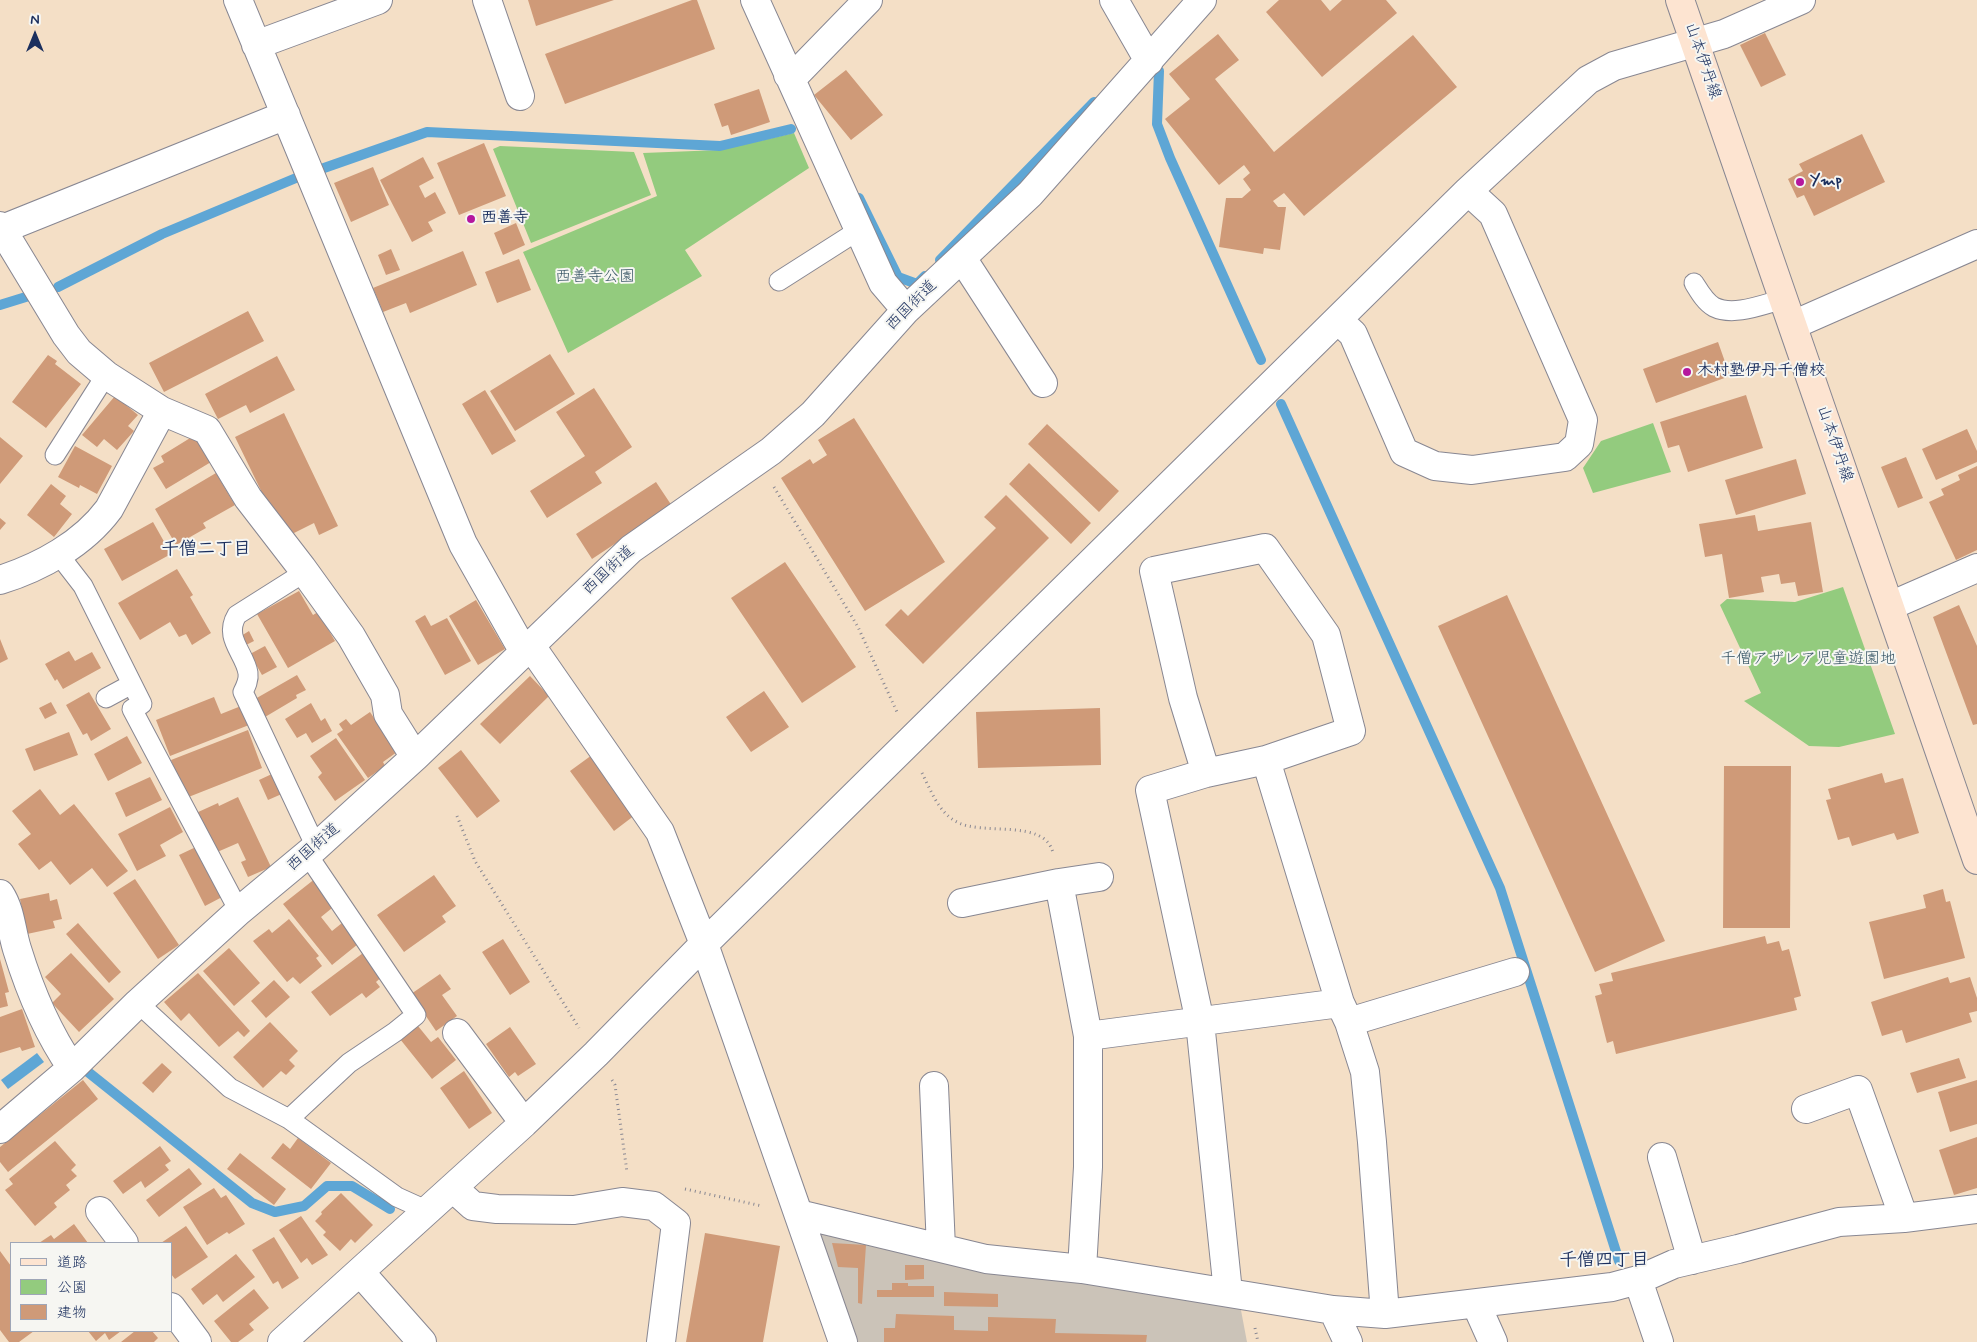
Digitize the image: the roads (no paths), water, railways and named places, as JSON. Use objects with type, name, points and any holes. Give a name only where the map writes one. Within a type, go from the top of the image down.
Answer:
[{"type":"main road","name":"山本伊丹線","points":[[1680,0],[1977,860]]},
{"type":"street","points":[[238,0],[463,544],[528,649],[660,832],[704,944],[843,1342]]},
{"type":"street","points":[[256,45],[378,0]]},
{"type":"street","points":[[487,0],[520,96]]},
{"type":"street","points":[[755,0],[882,283],[906,310]]},
{"type":"street","points":[[788,75],[798,72],[868,0]]},
{"type":"street","points":[[1114,0],[1149,61]]},
{"type":"street","name":"西国街道","points":[[3,1121],[72,1068],[138,1003],[239,911],[312,850],[415,757],[631,549],[771,451],[813,414],[906,310],[1030,194],[1202,0]]},
{"type":"street","points":[[282,1342],[524,1123],[596,1054],[914,736],[1468,191],[1588,80],[1614,66],[1724,34],[1800,0]]},
{"type":"street","points":[[286,115],[1,228],[66,335],[79,352],[106,375],[162,411],[207,430],[248,498],[351,636],[385,695],[388,714],[415,757]]},
{"type":"street","points":[[1338,320],[1353,334],[1404,452],[1435,466],[1472,470],[1566,457],[1579,444],[1583,420],[1493,214],[1468,191]]},
{"type":"street","points":[[1793,324],[1977,244]]},
{"type":"street","points":[[962,258],[1043,384]]},
{"type":"street","points":[[0,580],[22,573],[59,555],[101,520],[109,509],[162,411]]},
{"type":"street","points":[[1206,773],[1183,698],[1154,571],[1265,548],[1326,635],[1350,731],[1266,760],[1206,773],[1150,790],[1200,1022],[1228,1292]]},
{"type":"street","points":[[1890,606],[1977,568]]},
{"type":"street","points":[[1266,760],[1344,1013],[1365,1072],[1385,1314]]},
{"type":"street","points":[[962,903],[1059,883],[1099,878]]},
{"type":"street","points":[[1059,883],[1088,1036],[1088,1167],[1082,1269]]},
{"type":"street","points":[[0,894],[7,904],[16,947],[39,1010],[72,1068]]},
{"type":"street","points":[[1088,1036],[1200,1022],[1344,1013],[1515,972]]},
{"type":"street","points":[[457,1033],[524,1123]]},
{"type":"street","points":[[934,1086],[941,1248]]},
{"type":"street","points":[[1806,1109],[1858,1090],[1904,1218]]},
{"type":"street","points":[[1662,1157],[1692,1260]]},
{"type":"street","points":[[453,1188],[473,1206],[497,1209],[574,1210],[622,1202],[654,1206],[676,1223],[660,1342]]},
{"type":"street","points":[[799,1214],[986,1259],[1082,1269],[1333,1310],[1385,1314],[1612,1287],[1638,1280],[1674,1264],[1839,1222],[1904,1218],[1977,1209]]},
{"type":"street","points":[[100,1210],[123,1242]]},
{"type":"street","points":[[360,1272],[422,1342]]},
{"type":"street","points":[[1638,1280],[1659,1342]]},
{"type":"street","points":[[1476,1304],[1494,1342]]},
{"type":"street","points":[[172,1308],[197,1342]]},
{"type":"street","points":[[1333,1310],[1348,1342]]},
{"type":"lane","points":[[779,281],[859,230]]},
{"type":"lane","points":[[1694,283],[1713,306],[1727,311],[1741,310],[1784,299]]},
{"type":"lane","points":[[55,454],[106,375]]},
{"type":"lane","points":[[59,555],[83,586],[142,704],[132,709],[239,911]]},
{"type":"lane","points":[[289,1119],[349,1063],[396,1032],[416,1015],[312,850],[243,692],[248,682],[248,673],[233,641],[233,621],[237,615],[305,572]]},
{"type":"lane","points":[[106,698],[132,684]]},
{"type":"lane","points":[[138,1003],[230,1088],[289,1119],[397,1197],[428,1211]]},
{"type":"water","points":[[37,1053],[44,1062],[8,1089],[1,1080]]},
{"type":"waterway","points":[[1159,71],[1157,124],[1170,158],[1261,360]]},
{"type":"waterway","points":[[940,260],[1094,102]]},
{"type":"waterway","points":[[324,168],[427,132],[720,146],[791,129]]},
{"type":"waterway","points":[[58,287],[162,234],[296,178]]},
{"type":"waterway","points":[[859,198],[898,277],[917,284],[925,276]]},
{"type":"waterway","points":[[0,305],[29,296]]},
{"type":"waterway","points":[[1281,404],[1500,888],[1619,1261]]},
{"type":"waterway","points":[[88,1072],[252,1203],[275,1212],[304,1206],[327,1186],[352,1186],[390,1209]]},
{"type":"place","name":"Ymp","points":[[1800,182]]},
{"type":"place","name":"西善寺","points":[[471,219]]},
{"type":"place","name":"木村塾伊丹千僧校","points":[[1687,372]]},
{"type":"district","name":"千僧二丁目","points":[[206,550]]},
{"type":"district","name":"千僧四丁目","points":[[1604,1261]]},
{"type":"park label","name":"西善寺公園","points":[[595,278]]},
{"type":"park label","name":"千僧アザレア児童遊園地","points":[[1808,660]]}]
